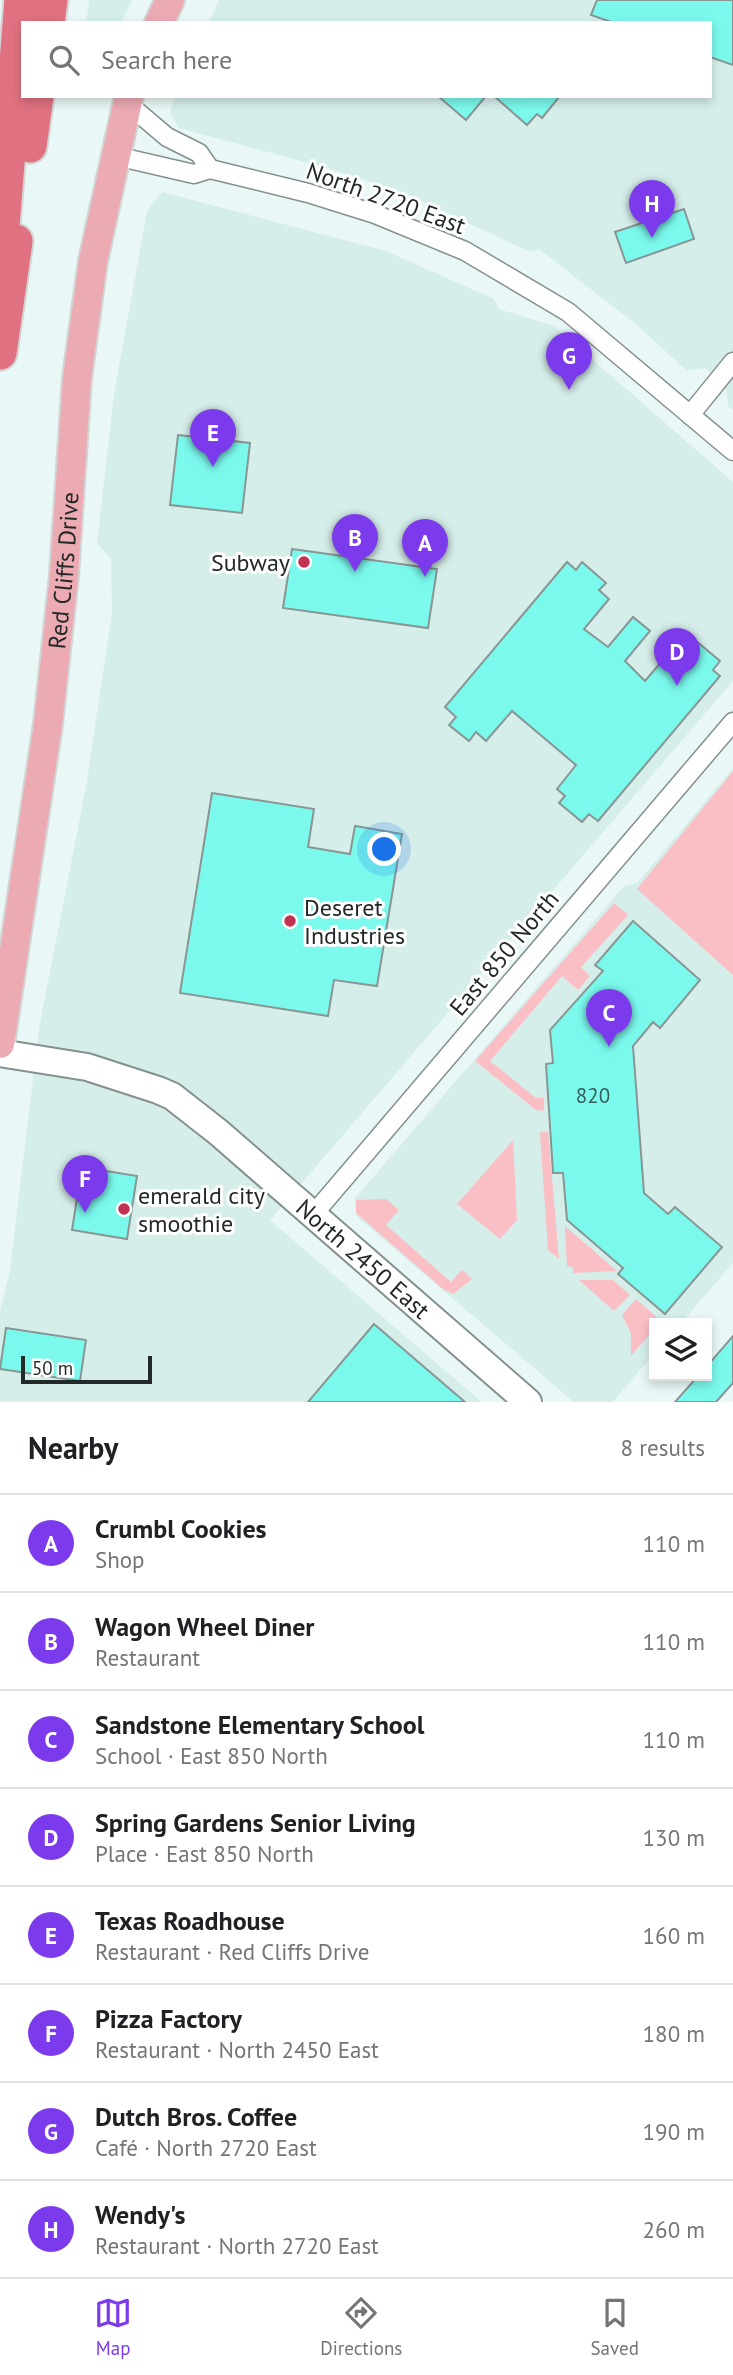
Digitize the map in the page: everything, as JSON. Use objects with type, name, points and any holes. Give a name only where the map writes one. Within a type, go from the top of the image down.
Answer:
[{"type":"highway","points":[[0,263],[21,0]]},
{"type":"highway","points":[[48,21],[51,0]]},
{"type":"highway","points":[[0,353],[37,98]]},
{"type":"main road","points":[[160,21],[170,0]]},
{"type":"main road","name":"Red Cliffs Drive","points":[[0,1044],[48,724],[64,575],[77,378],[93,261],[129,100]]},
{"type":"street","name":"North 2720 East","points":[[129,100],[167,137],[199,153],[210,169]]},
{"type":"street","name":"North 2720 East","points":[[116,156],[194,174],[210,169],[375,214],[465,251],[568,312],[733,451]]},
{"type":"street","points":[[690,415],[733,362]]},
{"type":"street","name":"East 850 North","points":[[312,1216],[733,722]]},
{"type":"street","name":"North 2450 East","points":[[0,1053],[87,1067],[172,1096],[218,1132],[527,1402]]},
{"type":"shaded area","points":[[89,0],[132,0],[122,21],[86,21]]},
{"type":"shaded area","points":[[219,0],[733,0],[733,410],[728,406],[726,387],[706,368],[687,371],[638,326],[539,249],[530,252],[404,193],[330,169],[179,128],[170,112],[174,98],[712,98],[712,21],[210,21]]},
{"type":"shaded area","points":[[162,192],[386,251],[494,299],[499,309],[554,326],[733,482],[733,681],[270,1220],[482,1402],[0,1402],[0,1312],[10,1270],[39,1028],[86,787],[112,613],[111,559],[97,543],[114,394],[147,211]]},
{"type":"shaded area","points":[[733,768],[733,1263],[685,1318],[649,1318],[649,1360],[613,1402],[574,1402],[356,1216],[355,1198],[623,887],[638,882]]},
{"type":"shaded area","points":[[733,771],[733,975],[637,889]]},
{"type":"shaded area","points":[[614,903],[628,915],[581,967],[590,976],[578,990],[562,976],[490,1061],[536,1098],[544,1098],[544,1111],[536,1110],[475,1061]]},
{"type":"shaded area","points":[[548,1131],[559,1259],[548,1250],[540,1133]]},
{"type":"shaded area","points":[[513,1140],[517,1220],[500,1239],[457,1204]]},
{"type":"shaded area","points":[[386,1199],[399,1210],[386,1225],[451,1282],[462,1270],[472,1279],[453,1294],[443,1289],[356,1213],[356,1200]]},
{"type":"shaded area","points":[[565,1226],[617,1271],[573,1273],[573,1267],[567,1266]]},
{"type":"shaded area","points":[[579,1280],[613,1280],[630,1295],[614,1311]]},
{"type":"shaded area","points":[[636,1299],[658,1318],[649,1318],[649,1335],[631,1356],[631,1333],[622,1315]]},
{"type":"building","points":[[597,0],[733,0],[733,65],[712,58],[712,21],[608,21],[591,15]]},
{"type":"building","points":[[440,98],[484,98],[466,120]]},
{"type":"building","points":[[496,98],[558,98],[542,118],[537,114],[527,125]]},
{"type":"building","points":[[684,209],[694,239],[626,263],[615,232]]},
{"type":"building","points":[[178,435],[250,443],[242,513],[170,505]]},
{"type":"building","points":[[292,549],[437,569],[428,628],[283,608]]},
{"type":"building","points":[[567,562],[576,570],[582,562],[606,583],[599,590],[609,599],[584,629],[608,647],[633,617],[650,631],[625,661],[645,681],[680,640],[690,649],[696,641],[720,661],[713,670],[720,676],[598,821],[589,814],[582,822],[559,803],[565,796],[557,789],[576,765],[512,711],[486,741],[476,732],[469,741],[449,725],[456,717],[445,707]]},
{"type":"building","name":"Deseret Industries","points":[[212,793],[314,809],[308,847],[350,854],[355,826],[402,834],[377,986],[334,980],[328,1016],[180,993]]},
{"type":"building","points":[[633,921],[700,980],[660,1028],[653,1022],[633,1046],[644,1193],[668,1214],[675,1207],[722,1247],[665,1314],[618,1274],[623,1268],[567,1220],[563,1173],[553,1173],[546,1064],[553,1063],[550,1030],[603,971],[595,965]]},
{"type":"building","points":[[82,1167],[137,1176],[127,1239],[72,1230]]},
{"type":"building","points":[[374,1324],[465,1402],[308,1402]]},
{"type":"building","points":[[6,1328],[86,1340],[80,1381],[0,1369]]},
{"type":"building","points":[[733,1336],[733,1383],[716,1402],[675,1402],[694,1381],[712,1381],[712,1360]]},
{"type":"place","name":"Wendy's","points":[[652,238]]},
{"type":"place","name":"Dutch Bros. Coffee","points":[[569,390]]},
{"type":"place","name":"Texas Roadhouse","points":[[213,467]]},
{"type":"place","name":"Subway","points":[[304,562]]},
{"type":"place","name":"Wagon Wheel Diner","points":[[355,572]]},
{"type":"place","name":"Crumbl Cookies","points":[[425,577]]},
{"type":"place","name":"Spring Gardens Senior Living","points":[[677,686]]},
{"type":"place","name":"Deseret Industries","points":[[290,921]]},
{"type":"place","name":"Sandstone Elementary School","points":[[609,1047]]},
{"type":"place","name":"emerald city smoothie","points":[[124,1209]]},
{"type":"place","name":"Pizza Factory","points":[[85,1213]]}]
